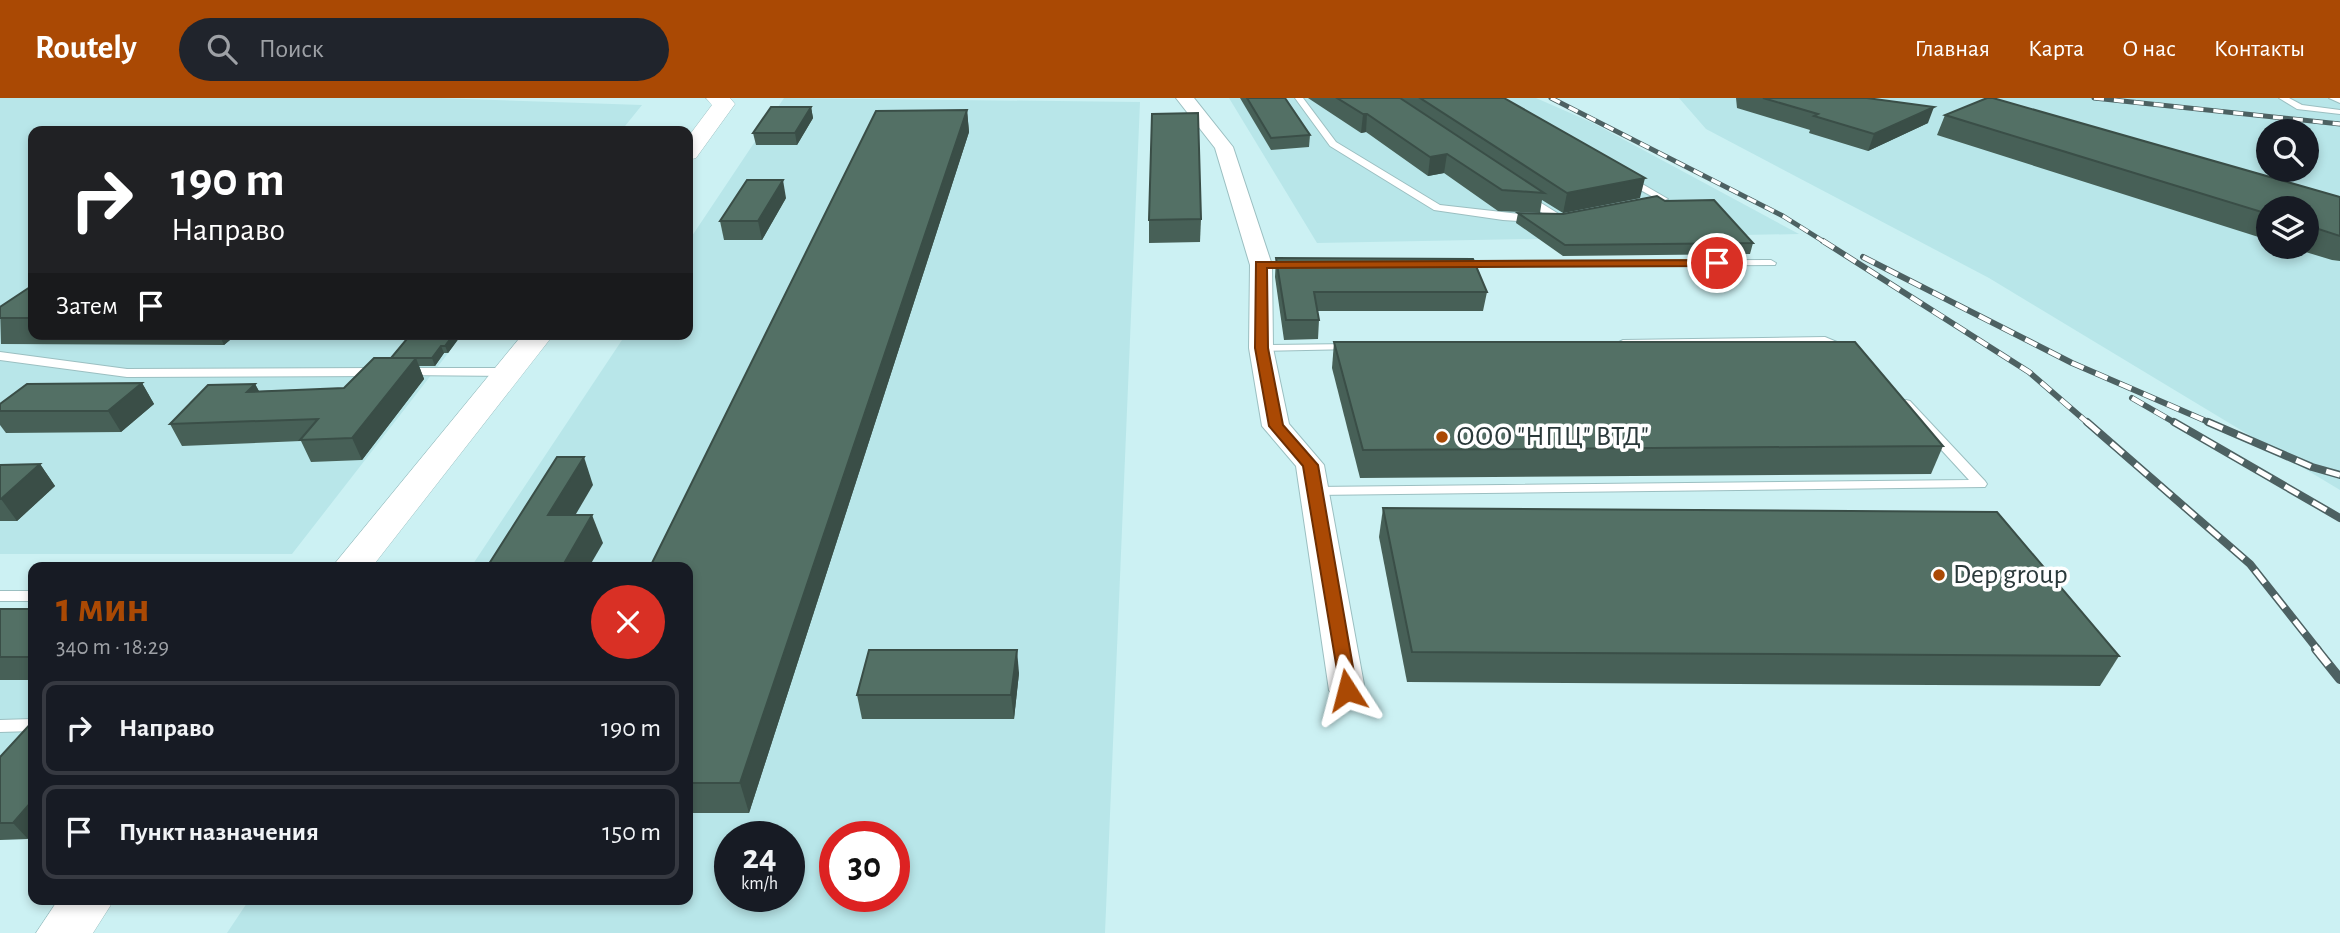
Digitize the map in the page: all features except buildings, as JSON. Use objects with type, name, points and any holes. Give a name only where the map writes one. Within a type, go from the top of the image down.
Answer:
[{"type":"street","points":[[1185,98],[1224,147],[1268,265],[1261,348],[1276,426],[1310,465],[1347,690]]},
{"type":"street","points":[[693,145],[723,100]]},
{"type":"street","points":[[355,562],[534,340]]},
{"type":"street","points":[[62,933],[84,905]]},
{"type":"lane","points":[[1298,98],[1334,144],[1437,208],[1503,217],[1573,217]]},
{"type":"lane","points":[[2283,98],[2300,107],[2340,112]]},
{"type":"lane","points":[[1614,172],[1663,199],[1637,204]]},
{"type":"lane","points":[[1515,189],[1560,219]]},
{"type":"lane","points":[[1440,264],[1771,263]]},
{"type":"lane","points":[[1605,343],[1825,340],[1860,354]]},
{"type":"lane","points":[[1261,348],[1371,346]]},
{"type":"lane","points":[[0,356],[127,373],[508,372]]},
{"type":"lane","points":[[1315,491],[1980,484],[1897,394]]},
{"type":"lane","points":[[0,596],[28,596]]},
{"type":"lane","points":[[0,726],[28,725]]},
{"type":"shaded area","points":[[0,98],[437,98],[642,105],[625,126],[28,126],[28,340],[458,340],[292,554],[0,554]]},
{"type":"shaded area","points":[[784,98],[1140,102],[1105,933],[227,933],[246,905],[693,905],[693,562],[474,562],[622,340],[693,340],[693,234]]},
{"type":"shaded area","points":[[1229,98],[1536,98],[1593,123],[1799,234],[1317,243]]},
{"type":"shaded area","points":[[1679,98],[2340,98],[2340,490],[1989,278],[1706,129]]},
{"type":"shaded area","points":[[0,625],[28,625],[28,839],[0,840]]},
{"type":"railway","points":[[1551,98],[1783,216],[1826,243]]},
{"type":"railway","points":[[2094,98],[2340,124]]},
{"type":"railway","points":[[1823,241],[2029,372],[2089,424]]},
{"type":"railway","points":[[1863,257],[2072,363],[2213,424]]},
{"type":"railway","points":[[2132,398],[2177,424]]},
{"type":"railway","points":[[2087,422],[2250,564],[2318,650]]},
{"type":"railway","points":[[2174,422],[2340,518]]},
{"type":"railway","points":[[2208,422],[2312,467],[2340,475]]},
{"type":"railway","points":[[2316,649],[2340,679]]},
{"type":"place","name":"ООО \"НПЦ\" ВТД\"","points":[[1442,437]]},
{"type":"place","name":"Dep group","points":[[1939,575]]},
{"type":"route","points":[[1347,690],[1310,465],[1276,426],[1261,348],[1261,265],[1717,263]]}]
